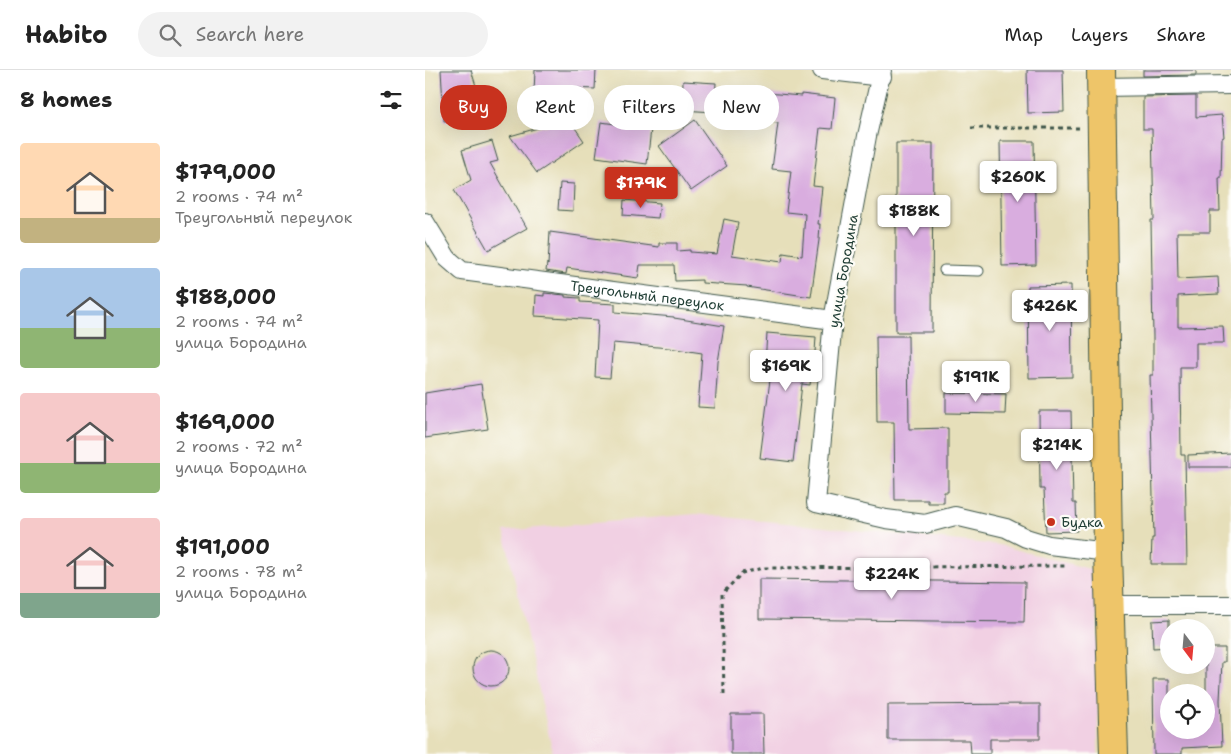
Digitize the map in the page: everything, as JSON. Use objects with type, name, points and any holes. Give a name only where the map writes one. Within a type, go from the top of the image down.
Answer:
[{"type":"main road","points":[[1101,78],[1108,552],[1114,754]]},
{"type":"street","points":[[822,70],[882,74]]},
{"type":"street","name":"улица Бородина","points":[[882,74],[867,136],[833,320],[816,503],[886,519],[925,524],[955,516],[1006,528],[1026,538],[1049,545],[1108,552]]},
{"type":"street","points":[[1101,78],[1231,85]]},
{"type":"street","name":"Треугольный переулок","points":[[425,222],[447,258],[462,271],[833,320]]},
{"type":"street","points":[[1111,605],[1231,605]]},
{"type":"lane","points":[[944,270],[979,271]]},
{"type":"path","points":[[971,128],[1102,128]]},
{"type":"path","points":[[723,694],[722,594],[742,573],[763,568],[1069,566]]},
{"type":"shaded area","points":[[696,514],[999,545],[1097,571],[1098,754],[553,754],[504,531]]},
{"type":"building","points":[[441,70],[471,70],[476,85],[442,85]]},
{"type":"building","points":[[535,70],[596,70],[595,89],[594,85],[534,85]]},
{"type":"building","points":[[1027,70],[1063,70],[1064,112],[1028,113]]},
{"type":"building","points":[[1143,70],[1196,70],[1196,75],[1143,76]]},
{"type":"building","points":[[683,81],[716,83],[716,85],[704,85],[704,111],[694,111],[694,85],[683,85]]},
{"type":"building","points":[[779,94],[801,96],[801,94],[835,98],[832,129],[820,128],[813,186],[822,187],[818,224],[820,224],[819,240],[811,297],[747,286],[702,283],[702,280],[675,281],[674,265],[640,265],[638,278],[567,268],[566,274],[546,271],[550,232],[659,247],[659,243],[677,243],[677,251],[690,250],[690,252],[717,254],[724,219],[738,222],[732,255],[782,262],[783,253],[802,256],[805,214],[786,212],[791,171],[772,169],[777,130],[779,130]]},
{"type":"building","points":[[1196,96],[1196,117],[1222,115],[1224,137],[1222,138],[1221,178],[1219,178],[1220,211],[1210,211],[1210,232],[1177,232],[1178,279],[1218,277],[1219,294],[1178,296],[1178,327],[1223,326],[1224,343],[1196,343],[1196,367],[1180,367],[1181,455],[1185,455],[1187,564],[1151,564],[1152,538],[1154,538],[1150,375],[1153,375],[1151,220],[1154,220],[1152,129],[1143,129],[1143,97]]},
{"type":"building","points":[[694,121],[727,166],[691,191],[659,146],[681,130],[694,130]]},
{"type":"building","points":[[601,122],[604,122],[604,130],[651,130],[647,164],[596,157]]},
{"type":"building","points":[[531,130],[576,130],[584,141],[537,173],[510,136]]},
{"type":"building","points":[[492,141],[498,161],[490,163],[527,228],[488,250],[454,190],[471,180],[462,150]]},
{"type":"building","points":[[1000,141],[1034,141],[1036,265],[1002,266]]},
{"type":"building","points":[[896,143],[933,143],[932,332],[896,332]]},
{"type":"building","points":[[560,183],[574,184],[573,211],[558,210]]},
{"type":"building","points":[[624,200],[660,203],[658,218],[623,215]]},
{"type":"building","points":[[1071,285],[1072,377],[1029,378],[1028,286]]},
{"type":"building","points":[[544,293],[580,298],[580,302],[615,304],[615,312],[674,317],[724,326],[718,362],[715,408],[698,407],[702,353],[613,343],[610,378],[595,377],[598,320],[535,316],[536,295],[544,296]]},
{"type":"building","points":[[767,333],[816,337],[814,367],[812,367],[810,385],[802,384],[793,462],[760,458],[772,364],[765,364]]},
{"type":"building","points":[[876,336],[908,336],[909,429],[948,428],[948,492],[944,492],[944,503],[928,503],[928,500],[895,500],[894,422],[877,422]]},
{"type":"building","points":[[481,384],[488,429],[425,438],[425,393]]},
{"type":"building","points":[[946,393],[1006,394],[1005,414],[946,413]]},
{"type":"building","points":[[1039,411],[1071,411],[1073,503],[1076,503],[1077,531],[1046,532],[1044,489],[1040,489]]},
{"type":"building","points":[[1231,453],[1231,467],[1188,467],[1188,455]]},
{"type":"building","points":[[759,579],[1025,582],[1024,622],[759,619]]},
{"type":"building","points":[[1152,621],[1160,621],[1160,648],[1153,648]]},
{"type":"building","points":[[1215,648],[1225,648],[1225,662],[1222,662],[1220,700],[1222,746],[1182,748],[1182,754],[1154,754],[1153,679],[1169,679],[1169,684],[1160,684],[1160,739],[1215,739],[1215,684],[1206,684],[1206,674],[1215,674]]},
{"type":"building","points":[[491,650],[498,651],[504,655],[508,661],[508,675],[504,681],[498,685],[491,686],[484,685],[478,681],[474,675],[473,668],[474,661],[478,655],[484,651]]},
{"type":"building","points":[[1040,704],[1040,739],[990,739],[990,754],[971,754],[970,740],[888,740],[888,705]]},
{"type":"building","points":[[731,714],[763,714],[764,754],[731,754]]},
{"type":"place","name":"Будка","points":[[1051,522]]}]
